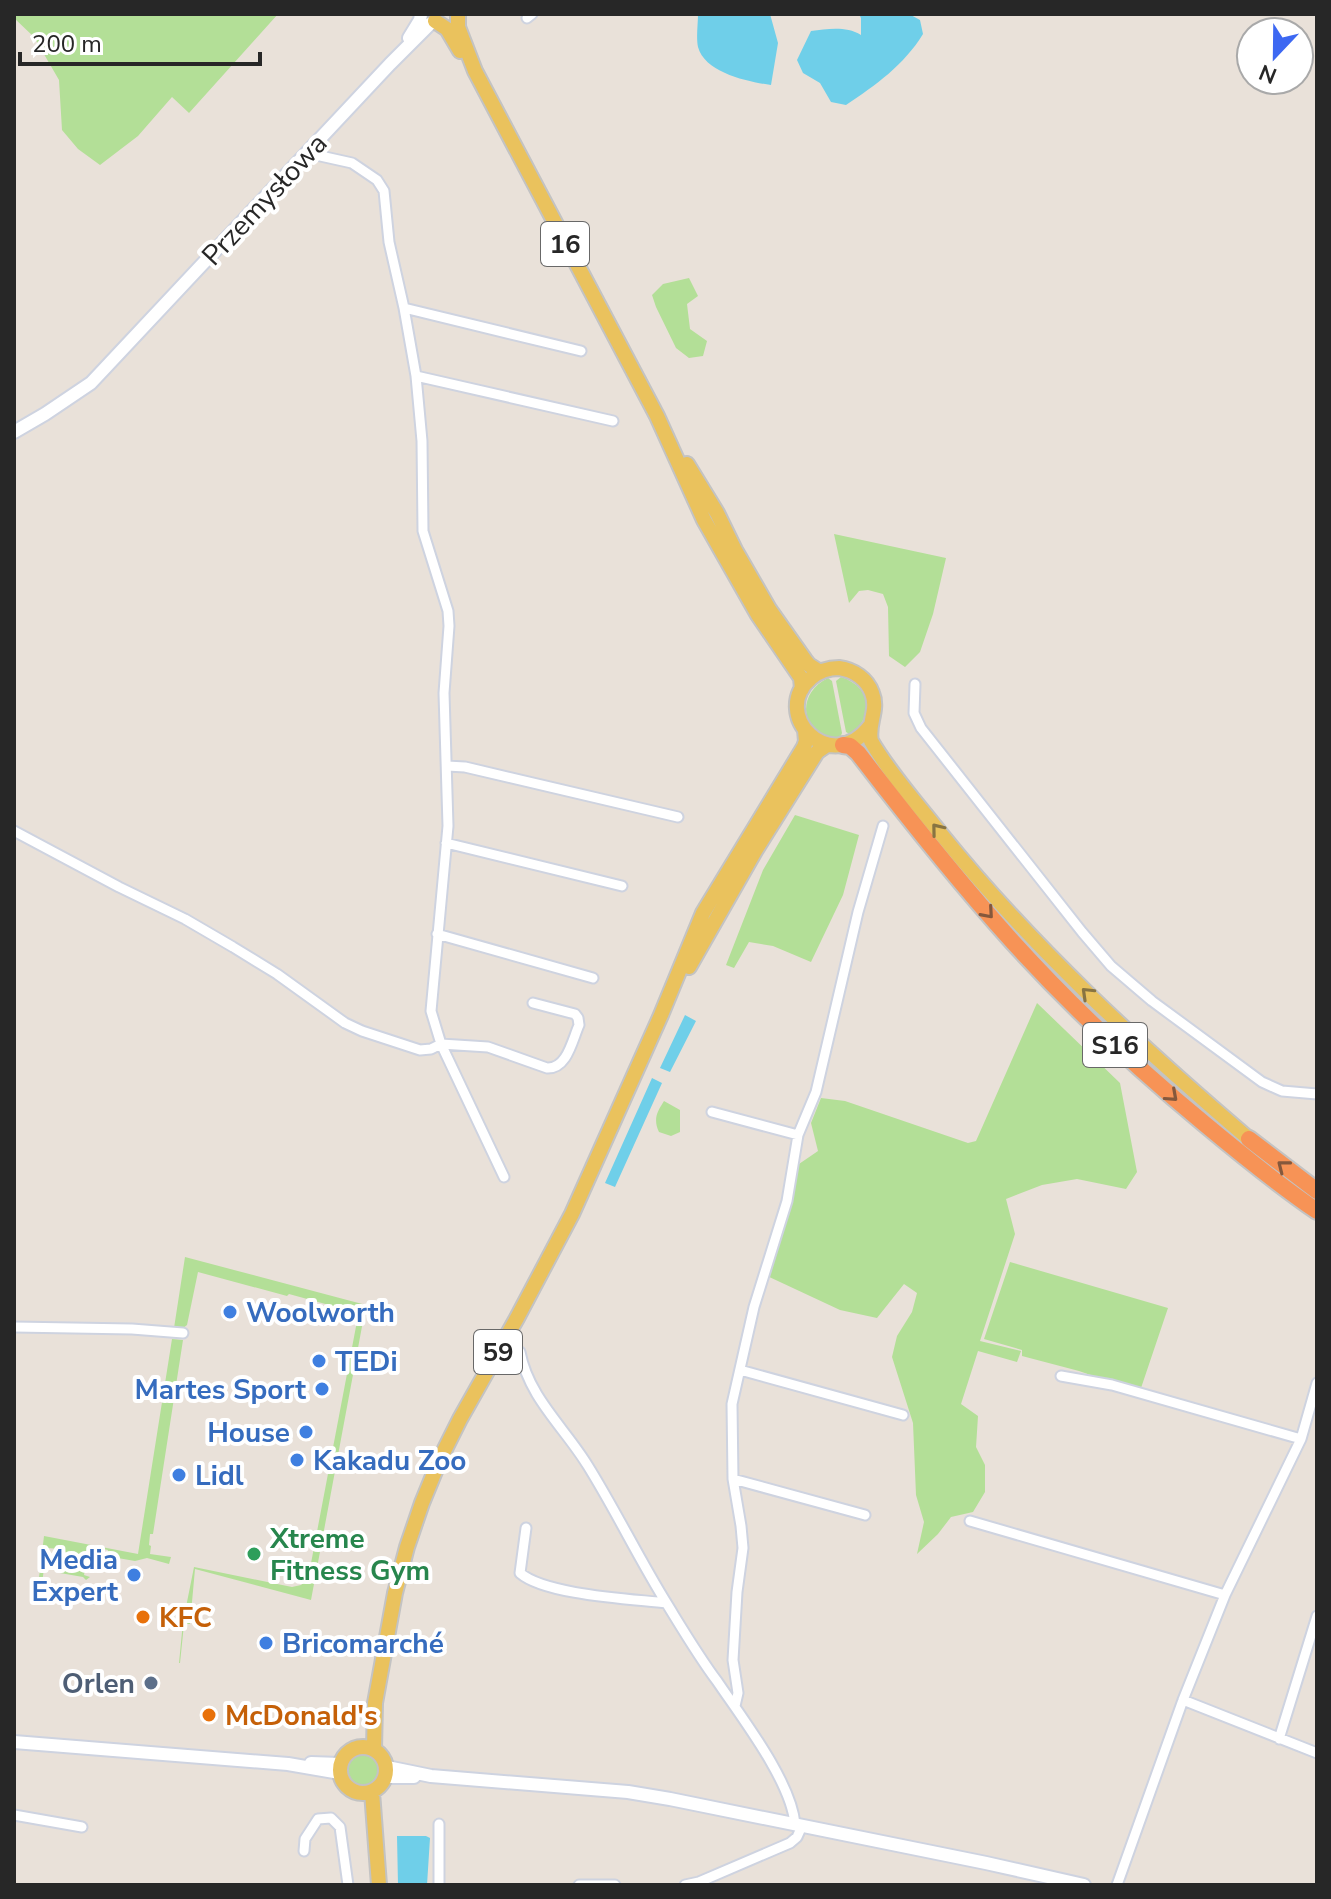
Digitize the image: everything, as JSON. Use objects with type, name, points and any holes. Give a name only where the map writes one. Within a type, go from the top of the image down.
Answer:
[{"type":"highway","name":"S16","points":[[835,745],[850,746],[858,753],[978,902],[1066,997],[1180,1103],[1317,1211]]},
{"type":"highway","name":"S16","points":[[1249,1139],[1317,1191]]},
{"type":"main road","name":"16","points":[[427,16],[444,21],[458,14],[458,27],[475,71]]},
{"type":"main road","name":"16","points":[[427,16],[447,29],[475,71],[657,416],[704,520],[758,615],[801,678],[797,710],[805,730]]},
{"type":"main road","name":"16","points":[[657,416],[717,513],[769,609],[809,665],[820,672]]},
{"type":"main road","points":[[802,689],[812,676],[832,668],[843,669],[862,678],[873,695],[874,716],[870,726],[856,741],[835,745],[818,742],[805,730]]},
{"type":"main road","name":"S16","points":[[870,726],[869,737],[873,746],[953,849],[1008,911],[1134,1038],[1249,1139]]},
{"type":"main road","name":"59","points":[[368,1748],[400,1571],[440,1459],[572,1214],[703,913],[801,752],[806,741],[805,730]]},
{"type":"main road","name":"59","points":[[661,1015],[771,823],[817,752],[835,745]]},
{"type":"main road","points":[[368,1748],[383,1756],[386,1772],[380,1786],[366,1792],[354,1792],[345,1784],[340,1769],[348,1752],[368,1748]]},
{"type":"main road","points":[[366,1792],[371,1885]]},
{"type":"main road","points":[[366,1792],[379,1885]]},
{"type":"street","name":"Przemysłowa","points":[[14,432],[91,383],[430,24],[427,16]]},
{"type":"street","points":[[307,153],[352,163],[377,180],[384,191],[389,242],[416,376],[422,441],[423,531],[448,611],[449,626],[444,693],[448,826],[431,1011],[441,1044],[504,1177]]},
{"type":"street","points":[[404,308],[581,351]]},
{"type":"street","points":[[416,376],[613,421]]},
{"type":"street","points":[[915,684],[914,713],[921,728],[1111,966],[1152,1001],[1262,1082],[1282,1091],[1317,1094]]},
{"type":"street","points":[[447,766],[465,767],[678,817]]},
{"type":"street","points":[[735,1706],[738,1693],[733,1660],[743,1548],[733,1479],[732,1404],[754,1307],[787,1201],[798,1135],[816,1092],[858,912],[883,826]]},
{"type":"street","points":[[14,831],[248,955],[345,1023],[395,1043],[420,1050],[441,1044],[488,1047],[556,1069],[562,1064],[579,1025],[578,1018],[575,1014],[533,1003]]},
{"type":"street","points":[[446,843],[622,886]]},
{"type":"street","points":[[437,934],[593,978]]},
{"type":"street","points":[[712,1112],[798,1135]]},
{"type":"street","points":[[14,1327],[183,1333]]},
{"type":"street","points":[[520,1352],[536,1395],[587,1464],[666,1603],[762,1748],[787,1793],[799,1825],[800,1833],[790,1843],[699,1882],[685,1885]]},
{"type":"street","points":[[740,1370],[903,1415]]},
{"type":"street","points":[[1061,1376],[1112,1385],[1301,1439]]},
{"type":"street","points":[[1117,1885],[1183,1700],[1225,1595],[1301,1439],[1317,1383]]},
{"type":"street","points":[[733,1479],[865,1515]]},
{"type":"street","points":[[970,1521],[1225,1595]]},
{"type":"street","points":[[526,1528],[520,1573],[527,1580],[572,1592],[666,1603]]},
{"type":"street","points":[[1279,1739],[1317,1616]]},
{"type":"street","points":[[1183,1700],[1317,1753]]},
{"type":"street","points":[[14,1742],[340,1769]]},
{"type":"street","points":[[386,1772],[628,1792],[1084,1885]]},
{"type":"street","points":[[14,1815],[82,1827]]},
{"type":"street","points":[[304,1851],[305,1839],[318,1819],[331,1818],[337,1822],[348,1885]]},
{"type":"street","points":[[439,1824],[439,1885]]},
{"type":"street","points":[[579,1885],[615,1885]]},
{"type":"green space","points":[[14,14],[278,14],[189,113],[172,97],[138,136],[100,165],[78,149],[62,130],[59,80],[34,37],[14,18]]},
{"type":"green space","points":[[689,278],[698,296],[687,304],[690,329],[707,341],[703,356],[689,358],[676,348],[652,295],[663,284]]},
{"type":"green space","points":[[834,534],[946,558],[920,652],[905,667],[889,656],[888,607],[883,594],[859,591],[849,603]]},
{"type":"green space","points":[[841,677],[859,687],[866,702],[864,719],[851,735],[846,732],[836,681]]},
{"type":"green space","points":[[828,678],[832,681],[842,733],[840,738],[817,731],[807,715],[806,705],[810,695]]},
{"type":"green space","points":[[795,815],[859,835],[843,895],[811,962],[773,946],[749,942],[734,968],[726,965],[763,870]]},
{"type":"green space","points":[[1037,1003],[1120,1083],[1137,1172],[1126,1189],[1077,1179],[1042,1185],[1006,1199],[1015,1234],[980,1341],[1021,1351],[1017,1362],[978,1351],[961,1404],[978,1416],[976,1447],[985,1465],[985,1492],[973,1512],[951,1517],[917,1554],[924,1522],[916,1495],[913,1423],[892,1357],[897,1336],[912,1312],[917,1293],[904,1284],[877,1318],[840,1310],[765,1275],[799,1164],[818,1151],[811,1123],[821,1098],[845,1101],[968,1143],[976,1141]]},
{"type":"green space","points":[[664,1101],[680,1110],[680,1132],[671,1136],[659,1132],[656,1123]]},
{"type":"green space","points":[[185,1257],[366,1305],[311,1600],[195,1569],[190,1624],[184,1624],[179,1663],[183,1622],[194,1567],[292,1587],[308,1579],[358,1316],[289,1294],[287,1296],[198,1272],[187,1325],[174,1328]]},
{"type":"green space","points":[[1010,1262],[1168,1308],[1141,1388],[1122,1386],[1022,1356],[1022,1350],[984,1339]]},
{"type":"green space","points":[[172,1339],[183,1340],[149,1545],[150,1554],[171,1557],[169,1564],[147,1558],[135,1561],[112,1557],[109,1572],[104,1571],[108,1550],[90,1546],[84,1575],[90,1577],[86,1580],[60,1573],[58,1569],[64,1570],[66,1552],[47,1548],[42,1583],[48,1584],[47,1595],[37,1594],[44,1536],[138,1554]]},
{"type":"green space","points":[[364,1753],[376,1758],[381,1770],[376,1782],[364,1787],[352,1782],[347,1770],[352,1758]]},
{"type":"water","points":[[698,14],[770,14],[778,43],[771,85],[729,75],[709,63],[698,47]]},
{"type":"water","points":[[859,14],[909,14],[920,20],[923,34],[898,65],[868,90],[846,105],[831,102],[820,83],[803,73],[797,60],[811,31],[843,29],[861,35]]},
{"type":"water","points":[[685,1015],[696,1021],[670,1072],[660,1068]]},
{"type":"water","points":[[652,1078],[662,1083],[615,1187],[605,1183]]},
{"type":"water","points":[[397,1836],[430,1838],[427,1885],[398,1885]]},
{"type":"place","name":"Woolworth","points":[[230,1312]]},
{"type":"place","name":"TEDi","points":[[319,1361]]},
{"type":"place","name":"Martes Sport","points":[[322,1389]]},
{"type":"place","name":"House","points":[[306,1432]]},
{"type":"place","name":"Kakadu Zoo","points":[[297,1460]]},
{"type":"place","name":"Lidl","points":[[179,1475]]},
{"type":"place","name":"Xtreme Fitness Gym","points":[[254,1554]]},
{"type":"place","name":"Media Expert","points":[[134,1575]]},
{"type":"place","name":"KFC","points":[[143,1617]]},
{"type":"place","name":"Bricomarché","points":[[266,1643]]},
{"type":"place","name":"Orlen","points":[[151,1683]]},
{"type":"place","name":"McDonald's","points":[[209,1715]]}]
